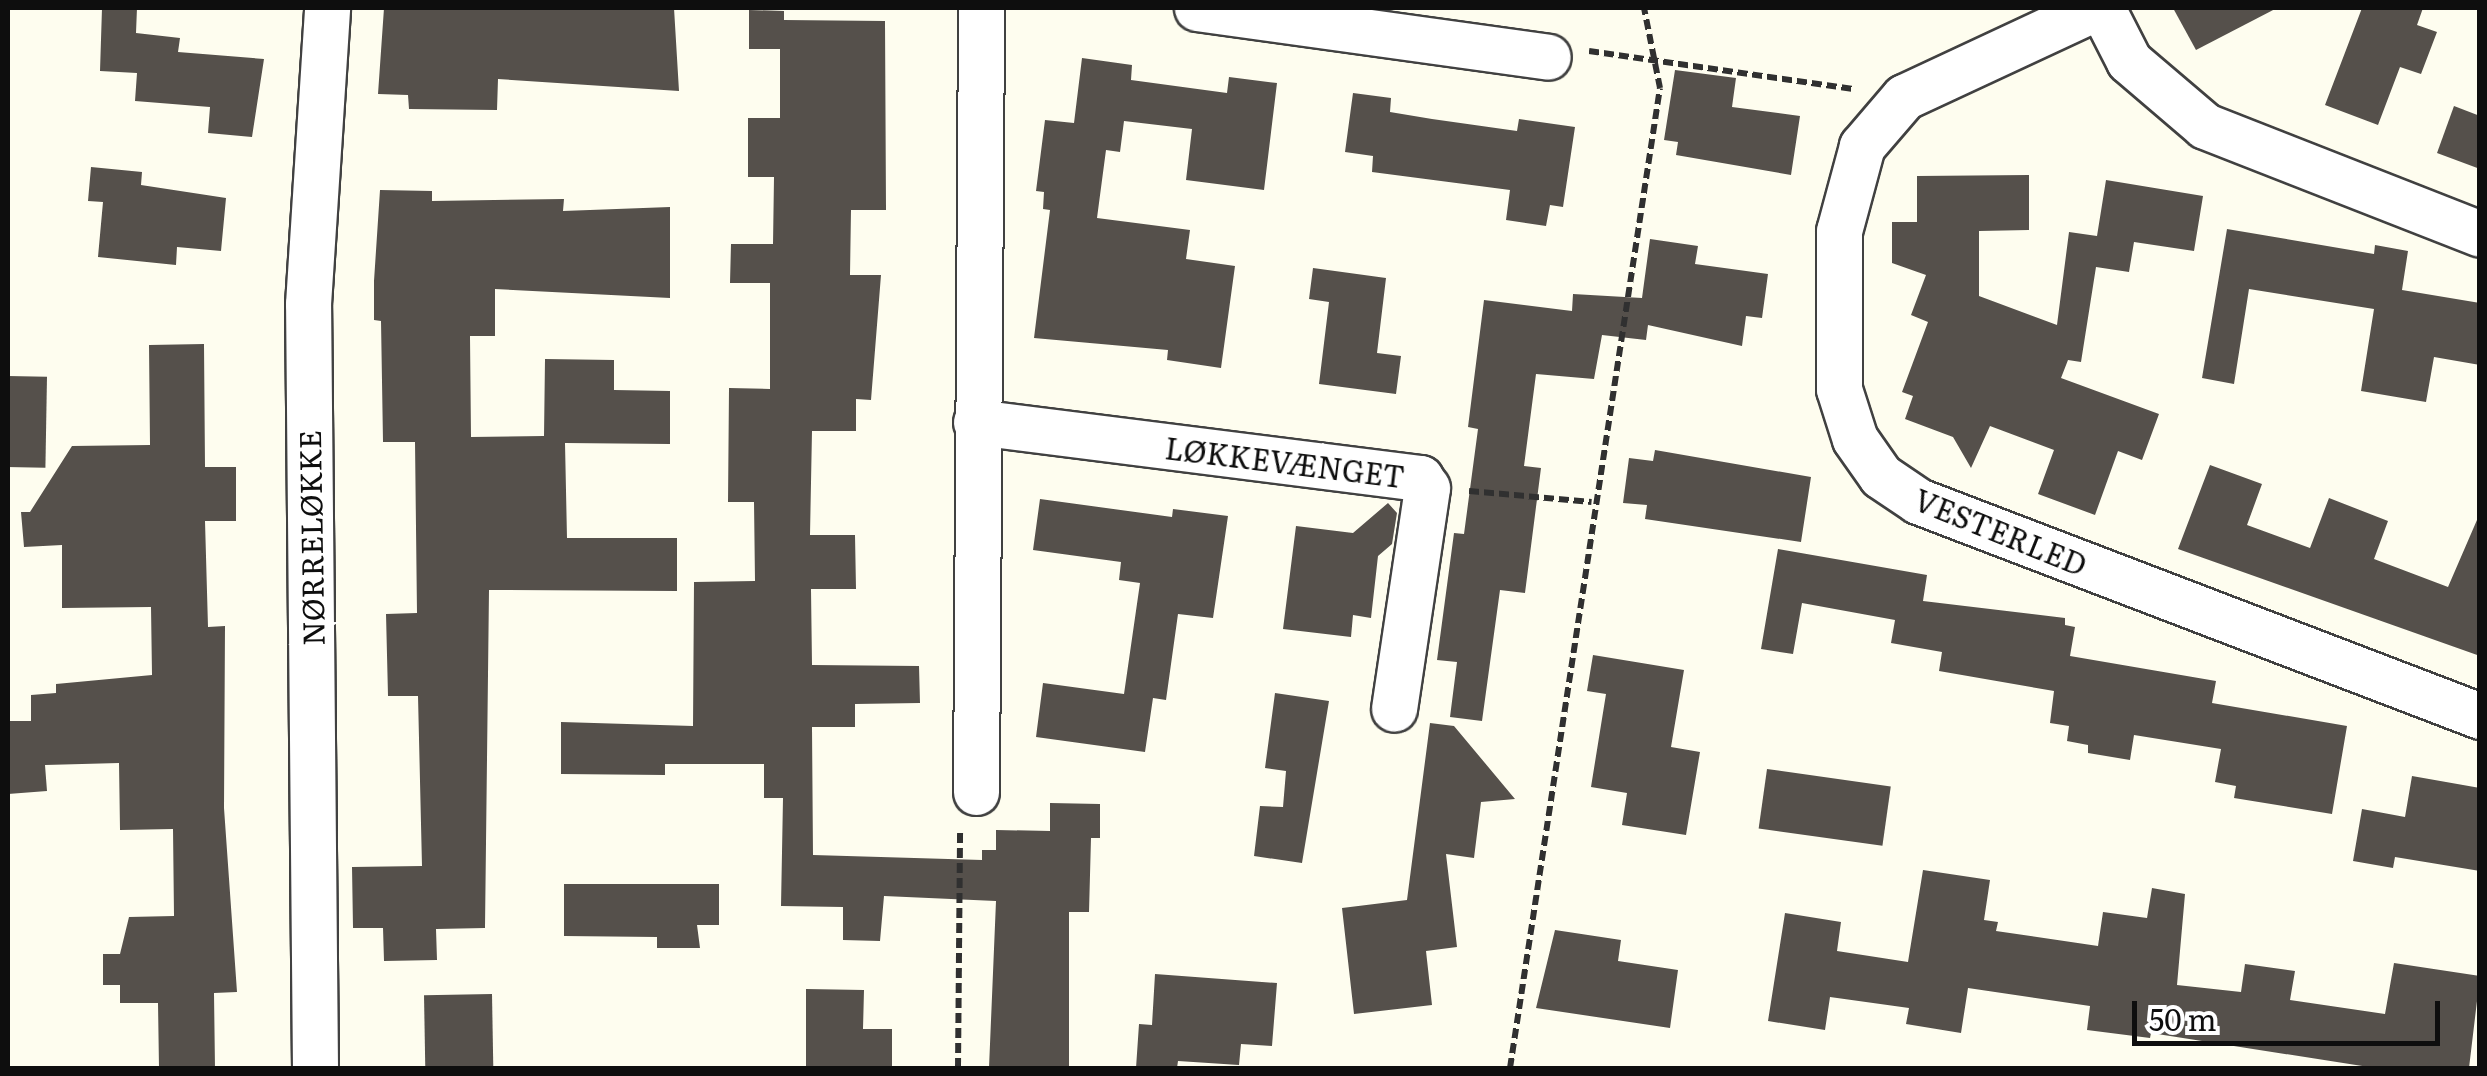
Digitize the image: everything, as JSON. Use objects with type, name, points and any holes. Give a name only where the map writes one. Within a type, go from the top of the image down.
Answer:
[{"type":"street","name":"NØRRELØKKE","points":[[316,1068],[308,304],[327,8]]},
{"type":"street","points":[[976,792],[981,8]]},
{"type":"street","points":[[1197,8],[1548,56]]},
{"type":"street","name":"VESTERLED","points":[[2480,234],[2205,126],[2129,61],[2098,8],[1904,98],[1862,146],[1839,231],[1839,388],[1855,439],[1880,476],[1918,502],[2480,716]]},
{"type":"street","name":"LØKKEVÆNGET","points":[[976,422],[1420,478],[1427,488],[1394,708]]},
{"type":"path","points":[[1510,1068],[1592,502],[1660,88],[1644,8]]},
{"type":"path","points":[[1548,56],[1602,50],[1656,56],[1904,98]]},
{"type":"path","points":[[1427,488],[1592,502]]},
{"type":"path","points":[[958,1068],[960,819],[976,792]]},
{"type":"building","points":[[102,8],[137,8],[136,33],[180,38],[178,52],[264,59],[252,137],[208,133],[210,107],[135,101],[137,73],[100,71]]},
{"type":"building","points":[[384,8],[674,8],[679,91],[498,79],[497,110],[409,109],[408,95],[378,94]]},
{"type":"building","points":[[2173,8],[2277,8],[2196,50]]},
{"type":"building","points":[[2362,8],[2423,8],[2417,25],[2437,32],[2421,74],[2400,67],[2378,125],[2325,105]]},
{"type":"building","points":[[749,10],[784,11],[784,20],[885,21],[886,210],[851,210],[850,275],[881,275],[871,400],[856,399],[856,431],[812,431],[810,535],[855,535],[856,589],[811,589],[812,665],[919,666],[920,703],[855,704],[855,727],[812,727],[813,855],[982,860],[982,850],[996,850],[996,830],[1050,831],[1050,803],[1100,804],[1100,838],[1091,838],[1089,912],[1069,912],[1069,1068],[989,1068],[996,901],[884,896],[880,941],[843,940],[843,907],[781,906],[783,798],[764,798],[764,764],[665,764],[665,775],[561,774],[561,722],[693,726],[694,582],[755,581],[754,502],[728,502],[729,388],[770,389],[770,283],[730,283],[731,244],[773,244],[774,177],[748,177],[748,118],[780,118],[780,49],[749,49]]},
{"type":"building","points":[[1082,58],[1132,65],[1131,80],[1227,93],[1229,77],[1277,83],[1264,190],[1186,180],[1192,129],[1124,121],[1120,152],[1106,150],[1097,218],[1190,230],[1186,259],[1235,266],[1221,368],[1167,360],[1168,350],[1034,338],[1050,210],[1043,209],[1044,192],[1036,191],[1045,120],[1074,123]]},
{"type":"building","points":[[1675,70],[1736,78],[1732,107],[1800,116],[1791,175],[1676,155],[1678,142],[1664,140]]},
{"type":"building","points":[[1353,93],[1391,98],[1390,112],[1432,119],[1517,131],[1519,119],[1575,127],[1563,207],[1550,205],[1546,226],[1506,220],[1510,190],[1372,172],[1373,156],[1345,152]]},
{"type":"building","points":[[2454,106],[2480,116],[2480,169],[2437,153]]},
{"type":"building","points":[[91,167],[142,172],[141,185],[226,198],[221,251],[177,247],[176,265],[98,257],[103,202],[88,201]]},
{"type":"building","points":[[2029,175],[2029,230],[1979,231],[1979,296],[2057,325],[2069,232],[2097,236],[2106,180],[2203,196],[2194,251],[2134,242],[2129,272],[2096,267],[2081,362],[2068,360],[2061,378],[2159,414],[2142,460],[2118,451],[2095,515],[2038,494],[2054,450],[1990,426],[1971,468],[1953,437],[1905,419],[1913,396],[1902,392],[1928,322],[1911,315],[1926,275],[1892,263],[1892,222],[1917,222],[1917,176]]},
{"type":"building","points":[[380,190],[432,191],[432,201],[564,199],[563,211],[670,207],[670,298],[495,289],[495,336],[470,336],[471,437],[544,436],[545,359],[614,360],[614,390],[670,391],[670,444],[565,443],[567,538],[677,538],[677,591],[489,590],[485,928],[436,929],[437,960],[384,961],[383,928],[353,928],[352,867],[422,866],[418,696],[388,696],[386,614],[417,613],[415,442],[383,442],[381,321],[374,320]]},
{"type":"building","points":[[2227,229],[2374,254],[2375,245],[2408,251],[2402,290],[2480,303],[2480,365],[2434,357],[2426,402],[2361,391],[2374,309],[2249,289],[2234,384],[2202,378]]},
{"type":"building","points":[[1650,239],[1698,246],[1695,264],[1768,274],[1762,318],[1746,316],[1742,346],[1648,325],[1646,340],[1602,335],[1594,379],[1536,374],[1524,466],[1541,468],[1525,593],[1500,590],[1482,721],[1450,717],[1457,662],[1437,660],[1454,533],[1464,534],[1478,429],[1468,427],[1484,300],[1572,311],[1573,294],[1642,298]]},
{"type":"building","points":[[1313,268],[1386,278],[1377,353],[1401,356],[1396,394],[1319,384],[1329,302],[1309,299]]},
{"type":"building","points":[[204,344],[205,467],[236,467],[236,521],[205,521],[208,627],[225,626],[224,808],[237,992],[214,993],[215,1068],[159,1068],[158,1003],[120,1003],[120,985],[103,985],[103,954],[120,954],[129,917],[174,916],[173,829],[120,830],[119,763],[45,765],[47,791],[8,794],[8,721],[31,721],[31,695],[56,693],[56,684],[152,675],[151,607],[62,608],[62,545],[24,547],[21,512],[30,512],[72,446],[150,445],[149,345]]},
{"type":"building","points":[[8,376],[47,377],[45,468],[8,467]]},
{"type":"building","points":[[1655,450],[1811,477],[1801,542],[1645,519],[1647,505],[1623,503],[1629,458],[1653,461]]},
{"type":"building","points":[[2210,465],[2262,484],[2247,525],[2310,548],[2329,498],[2388,521],[2374,559],[2448,587],[2480,513],[2480,656],[2178,549]]},
{"type":"building","points":[[1040,499],[1172,517],[1173,509],[1228,516],[1213,618],[1178,614],[1166,700],[1153,698],[1145,752],[1036,737],[1043,683],[1124,694],[1140,583],[1119,580],[1121,562],[1033,550]]},
{"type":"building","points":[[1388,503],[1397,513],[1392,544],[1378,556],[1371,618],[1353,615],[1351,637],[1283,629],[1296,526],[1353,533]]},
{"type":"building","points":[[1778,549],[1927,575],[1923,601],[2065,618],[2065,625],[2075,627],[2070,656],[2216,681],[2212,703],[2347,726],[2332,814],[2234,798],[2236,786],[2215,782],[2221,749],[2134,735],[2130,760],[2088,753],[2088,745],[2067,741],[2069,726],[2050,723],[2054,691],[1939,671],[1942,652],[1891,643],[1895,620],[1802,603],[1793,654],[1761,649]]},
{"type":"building","points":[[1593,655],[1684,670],[1671,747],[1700,752],[1686,835],[1622,825],[1627,793],[1591,787],[1606,694],[1587,691]]},
{"type":"building","points":[[1275,693],[1329,701],[1302,863],[1254,856],[1260,806],[1283,807],[1286,771],[1265,768]]},
{"type":"building","points":[[1430,723],[1454,726],[1515,799],[1481,802],[1474,858],[1446,854],[1457,947],[1426,951],[1432,1005],[1354,1014],[1342,908],[1407,900]]},
{"type":"building","points":[[1767,769],[1891,786],[1882,846],[1759,828]]},
{"type":"building","points":[[2412,776],[2480,788],[2480,871],[2395,857],[2393,868],[2353,861],[2362,809],[2405,817]]},
{"type":"building","points":[[1923,870],[1990,880],[1984,920],[1998,922],[1996,931],[2098,946],[2103,912],[2147,918],[2152,888],[2185,894],[2177,985],[2241,992],[2245,964],[2295,971],[2290,1000],[2385,1014],[2394,963],[2480,976],[2469,1068],[2375,1068],[2151,1033],[2150,1038],[2087,1030],[2090,1006],[1968,988],[1961,1033],[1906,1024],[1909,1008],[1830,997],[1825,1030],[1768,1021],[1785,913],[1841,922],[1837,951],[1908,962]]},
{"type":"building","points":[[564,884],[719,884],[719,925],[697,925],[700,948],[657,948],[657,937],[564,936]]},
{"type":"building","points":[[1555,930],[1621,940],[1618,961],[1678,970],[1670,1028],[1536,1008]]},
{"type":"building","points":[[1155,974],[1277,983],[1272,1046],[1241,1044],[1239,1065],[1178,1061],[1177,1068],[1136,1068],[1139,1024],[1152,1025]]},
{"type":"building","points":[[806,989],[864,990],[863,1029],[892,1029],[892,1068],[806,1068]]},
{"type":"building","points":[[492,994],[493,1068],[425,1068],[424,995]]}]
